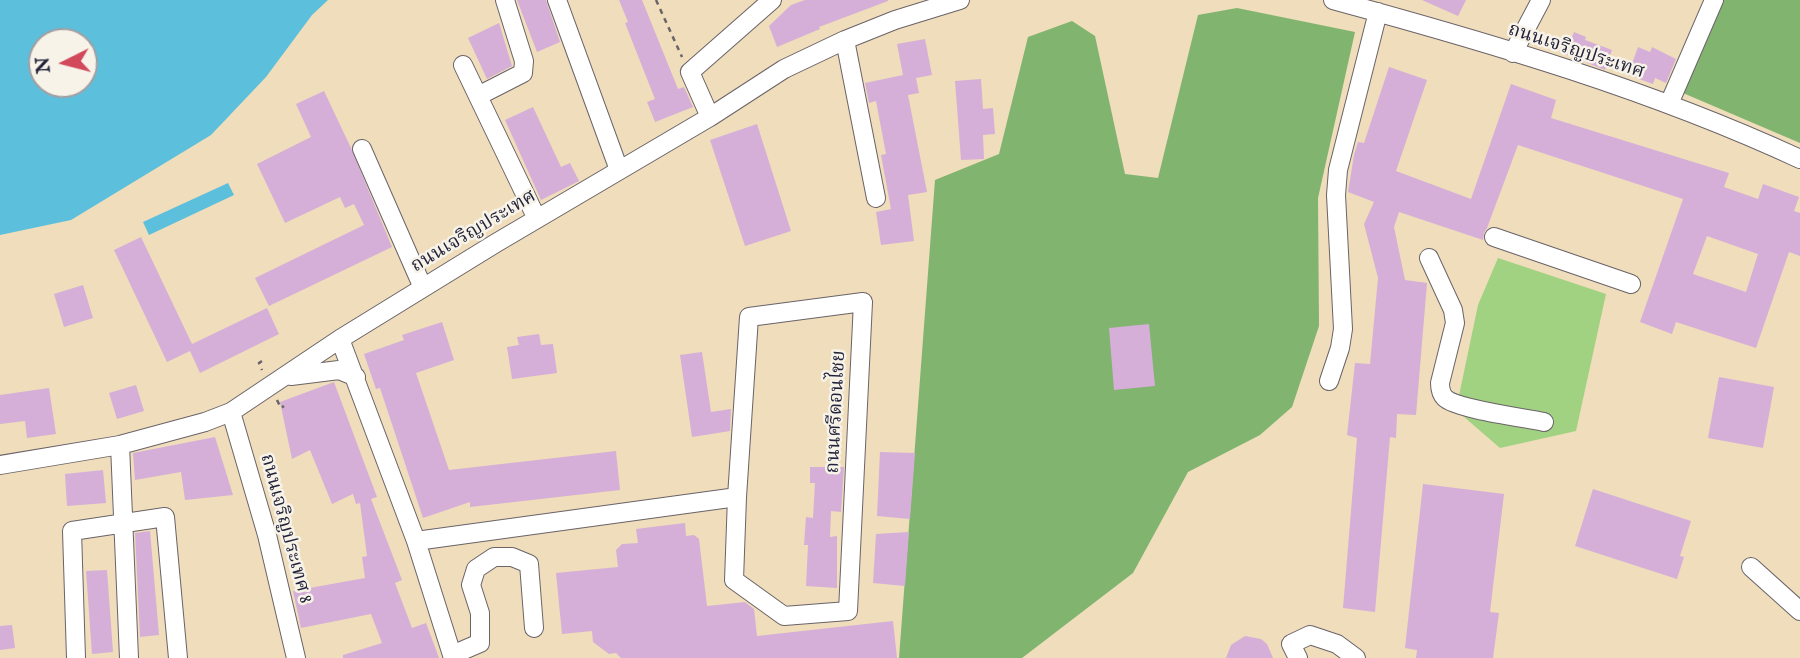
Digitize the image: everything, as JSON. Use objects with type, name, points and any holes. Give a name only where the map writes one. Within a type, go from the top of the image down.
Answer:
[{"type":"street","points":[[478,96],[523,73],[524,70],[524,61],[505,0]]},
{"type":"street","points":[[557,0],[619,170]]},
{"type":"street","points":[[710,117],[690,72],[772,0]]},
{"type":"street","name":"ถนนเจริญประเทศ","points":[[0,465],[120,445],[205,422],[231,412],[340,338],[710,117],[784,69],[912,6],[960,0]]},
{"type":"street","name":"ถนนเจริญประเทศ","points":[[1333,0],[1513,53],[1669,104],[1800,159]]},
{"type":"street","points":[[1513,53],[1542,0]]},
{"type":"street","points":[[1669,104],[1714,0]]},
{"type":"street","points":[[1329,382],[1340,348],[1343,322],[1336,195],[1338,170],[1378,12]]},
{"type":"street","points":[[845,40],[876,198]]},
{"type":"street","points":[[464,65],[537,219]]},
{"type":"street","points":[[362,149],[423,288]]},
{"type":"street","points":[[1494,237],[1631,284]]},
{"type":"street","points":[[1429,258],[1455,323],[1440,383],[1445,398],[1478,410],[1544,422]]},
{"type":"street","name":"ถนนศรีดอนไชย","points":[[863,302],[848,611],[785,616],[734,580],[737,497],[749,317],[863,302]]},
{"type":"street","points":[[340,338],[416,541],[453,656],[481,643],[480,613],[471,585],[476,569],[494,557],[512,556],[529,564],[534,628]]},
{"type":"street","points":[[284,377],[339,370],[356,377]]},
{"type":"street","name":"ถนนเจริญประเทศ 8","points":[[231,412],[267,535],[296,658]]},
{"type":"street","points":[[120,445],[129,658]]},
{"type":"street","points":[[416,541],[737,497]]},
{"type":"street","points":[[76,658],[72,531],[165,517],[178,658]]},
{"type":"street","points":[[1751,567],[1800,611]]},
{"type":"street","points":[[1298,658],[1291,644],[1310,635],[1337,644],[1356,658]]},
{"type":"path","points":[[656,0],[690,72]]},
{"type":"path","points":[[262,360],[259,363],[262,370]]},
{"type":"path","points":[[277,400],[281,408],[284,406]]},
{"type":"green space","points":[[1724,0],[1800,0],[1800,143],[1683,93]]},
{"type":"green space","points":[[1237,8],[1355,32],[1318,198],[1319,326],[1292,407],[1260,435],[1188,472],[1133,573],[1022,658],[899,658],[935,180],[999,154],[1028,37],[1072,21],[1095,36],[1125,174],[1158,178],[1198,15]]},
{"type":"green space","points":[[1498,258],[1606,294],[1576,431],[1500,448],[1456,410],[1478,305]]},
{"type":"water","points":[[0,0],[328,0],[312,15],[266,77],[211,135],[71,220],[0,235]]},
{"type":"water","points":[[228,183],[234,195],[149,235],[143,222]]},
{"type":"building","points":[[517,0],[546,0],[560,42],[537,52]]},
{"type":"building","points":[[619,0],[642,0],[678,89],[684,87],[693,107],[655,122],[647,102],[655,99],[625,23],[628,22]]},
{"type":"building","points":[[805,0],[888,1],[819,27],[820,29],[777,47],[769,26],[791,5]]},
{"type":"building","points":[[1422,0],[1466,0],[1458,16]]},
{"type":"building","points":[[499,23],[512,66],[487,79],[468,38]]},
{"type":"building","points":[[1574,32],[1586,37],[1585,40],[1612,50],[1605,70],[1565,54]]},
{"type":"building","points":[[925,39],[932,75],[916,78],[919,93],[908,95],[927,192],[908,195],[914,241],[881,245],[876,212],[891,209],[881,155],[886,154],[876,101],[869,103],[865,83],[903,75],[897,44]]},
{"type":"building","points":[[1638,47],[1650,52],[1652,47],[1676,59],[1666,83],[1655,78],[1653,84],[1628,75]]},
{"type":"building","points":[[1389,67],[1427,80],[1396,171],[1471,199],[1511,84],[1556,100],[1551,118],[1729,173],[1724,187],[1758,199],[1763,184],[1799,197],[1794,211],[1800,213],[1800,256],[1789,252],[1756,348],[1676,322],[1672,334],[1640,322],[1683,199],[1518,145],[1483,240],[1399,212],[1394,227],[1405,280],[1427,283],[1416,415],[1397,414],[1396,438],[1390,437],[1375,612],[1343,608],[1357,438],[1347,435],[1355,363],[1370,364],[1378,278],[1364,224],[1374,202],[1348,192],[1358,142],[1364,143]],"holes":[[[1707,236],[1758,254],[1746,292],[1693,274]]]},
{"type":"building","points":[[981,79],[983,109],[993,108],[995,134],[983,135],[984,159],[961,160],[955,81]]},
{"type":"building","points":[[324,91],[392,247],[269,306],[255,278],[364,225],[354,204],[345,208],[340,197],[285,223],[257,164],[311,137],[296,104]]},
{"type":"building","points":[[533,107],[561,167],[570,163],[579,181],[541,200],[505,120]]},
{"type":"building","points":[[757,124],[791,231],[745,246],[710,140]]},
{"type":"building","points":[[141,237],[192,344],[267,308],[279,334],[200,373],[190,351],[167,362],[114,250]]},
{"type":"building","points":[[83,285],[93,318],[64,327],[54,294]]},
{"type":"building","points":[[442,322],[454,360],[416,373],[449,470],[616,451],[620,490],[470,507],[470,502],[423,518],[380,388],[376,389],[364,354],[404,340],[402,335]]},
{"type":"building","points":[[1149,324],[1155,386],[1114,390],[1109,328]]},
{"type":"building","points":[[539,334],[541,345],[553,344],[557,373],[512,379],[507,347],[519,345],[517,337]]},
{"type":"building","points":[[702,352],[711,412],[731,409],[730,431],[692,437],[680,355]]},
{"type":"building","points":[[1719,377],[1774,387],[1763,448],[1708,438]]},
{"type":"building","points":[[334,382],[377,497],[371,499],[402,580],[395,583],[412,628],[426,623],[439,658],[343,658],[343,655],[382,643],[371,614],[301,628],[293,591],[365,578],[362,557],[367,556],[360,503],[356,504],[353,494],[332,504],[310,450],[292,459],[280,402]]},
{"type":"building","points":[[136,385],[144,411],[117,419],[109,393]]},
{"type":"building","points":[[49,388],[56,434],[27,438],[25,421],[0,424],[0,395]]},
{"type":"building","points":[[215,437],[233,495],[185,500],[181,472],[135,480],[133,453]]},
{"type":"building","points":[[880,452],[915,453],[910,519],[877,516]]},
{"type":"building","points":[[810,467],[844,467],[841,512],[831,511],[830,537],[837,536],[837,588],[806,586],[806,517],[813,518],[815,483],[810,483]]},
{"type":"building","points":[[103,470],[106,503],[67,506],[65,474]]},
{"type":"building","points":[[1423,484],[1504,494],[1490,612],[1499,613],[1493,658],[1416,658],[1417,650],[1405,648]]},
{"type":"building","points":[[1593,489],[1691,521],[1680,556],[1684,557],[1677,579],[1575,546]]},
{"type":"building","points":[[685,523],[686,536],[694,535],[699,539],[707,606],[745,602],[754,609],[757,636],[893,621],[897,658],[621,658],[616,653],[609,654],[593,642],[592,631],[562,634],[556,573],[618,567],[616,550],[622,544],[638,543],[636,529]]},
{"type":"building","points":[[150,531],[159,635],[140,637],[135,533]]},
{"type":"building","points":[[909,532],[905,586],[873,583],[876,534]]},
{"type":"building","points":[[107,570],[113,652],[92,654],[86,571]]},
{"type":"building","points":[[12,625],[15,648],[0,650],[0,626]]},
{"type":"building","points":[[1245,636],[1261,639],[1267,644],[1273,658],[1226,658],[1231,645]]}]
